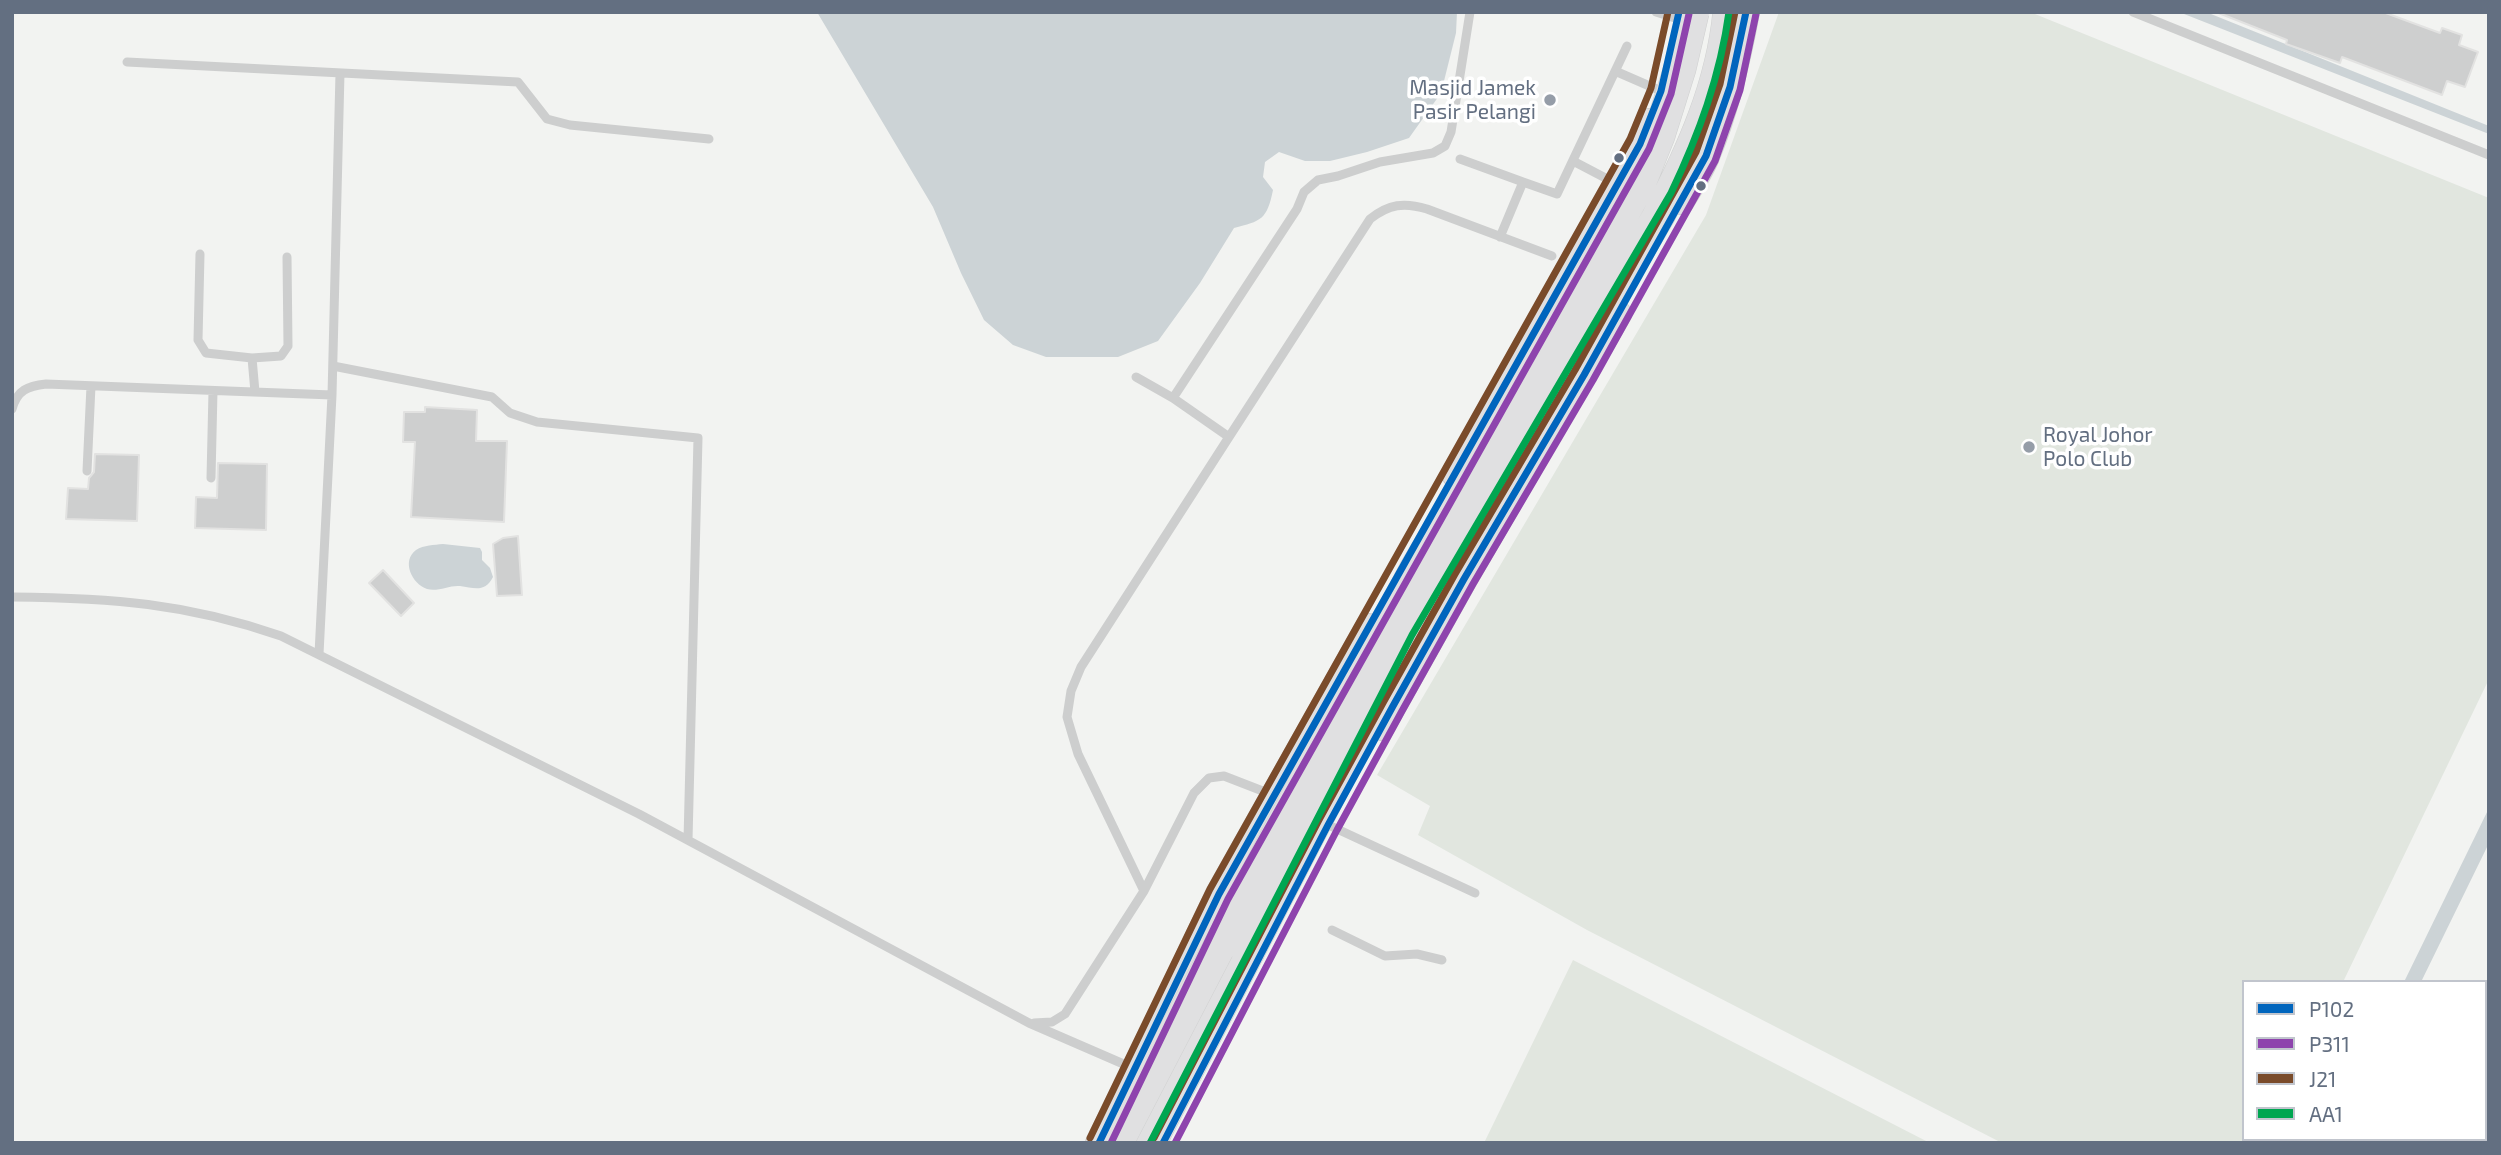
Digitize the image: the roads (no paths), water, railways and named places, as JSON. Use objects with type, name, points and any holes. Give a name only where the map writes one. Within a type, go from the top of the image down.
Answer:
[{"type":"highway","points":[[1150,1143],[1412,635],[1658,217],[1686,164],[1706,115],[1717,75],[1728,12]]},
{"type":"highway","points":[[1118,1143],[1415,570],[1545,353],[1639,185],[1680,68],[1676,14]]},
{"type":"main road","points":[[1163,1143],[1328,825],[1464,579],[1584,375],[1706,156],[1730,87],[1746,12]]},
{"type":"main road","points":[[1099,1143],[1219,894],[1640,144],[1661,91],[1676,14]]},
{"type":"lane","points":[[1173,398],[1297,209],[1304,192],[1318,180],[1380,162],[1433,153],[1445,146],[1451,132],[1470,12]]},
{"type":"lane","points":[[2133,12],[2489,155]]},
{"type":"lane","points":[[1460,159],[1557,194],[1627,46]]},
{"type":"lane","points":[[127,62],[518,82],[547,119],[570,125],[709,139]]},
{"type":"lane","points":[[1615,71],[1661,91]]},
{"type":"lane","points":[[319,654],[332,395],[340,73]]},
{"type":"lane","points":[[1573,161],[1618,184]]},
{"type":"lane","points":[[1500,237],[1523,182]]},
{"type":"lane","points":[[1144,891],[1078,754],[1067,717],[1071,691],[1081,667],[1370,219],[1383,209],[1398,204],[1410,204],[1552,256]]},
{"type":"lane","points":[[200,254],[198,340],[206,353],[252,358],[281,356],[288,346],[287,257]]},
{"type":"lane","points":[[252,358],[255,392]]},
{"type":"lane","points":[[332,366],[492,397],[510,413],[537,422],[698,438],[688,840]]},
{"type":"lane","points":[[1136,377],[1173,398],[1229,437]]},
{"type":"lane","points":[[12,409],[17,396],[33,386],[332,395]]},
{"type":"lane","points":[[87,471],[91,386]]},
{"type":"lane","points":[[211,478],[213,391]]},
{"type":"lane","points":[[12,597],[85,597],[160,604],[242,623],[281,636],[688,840],[1029,1023],[1136,1070]]},
{"type":"lane","points":[[1029,1023],[1052,1022],[1065,1014],[1144,891],[1194,793],[1209,778],[1224,776],[1273,795],[1328,825],[1475,893]]},
{"type":"lane","points":[[1332,930],[1385,956],[1417,954],[1442,960]]},
{"type":"place","name":"Masjid Jamek Pasir Pelangi","points":[[1550,100]]},
{"type":"place","name":"Royal Johor Polo Club","points":[[2029,447]]}]
